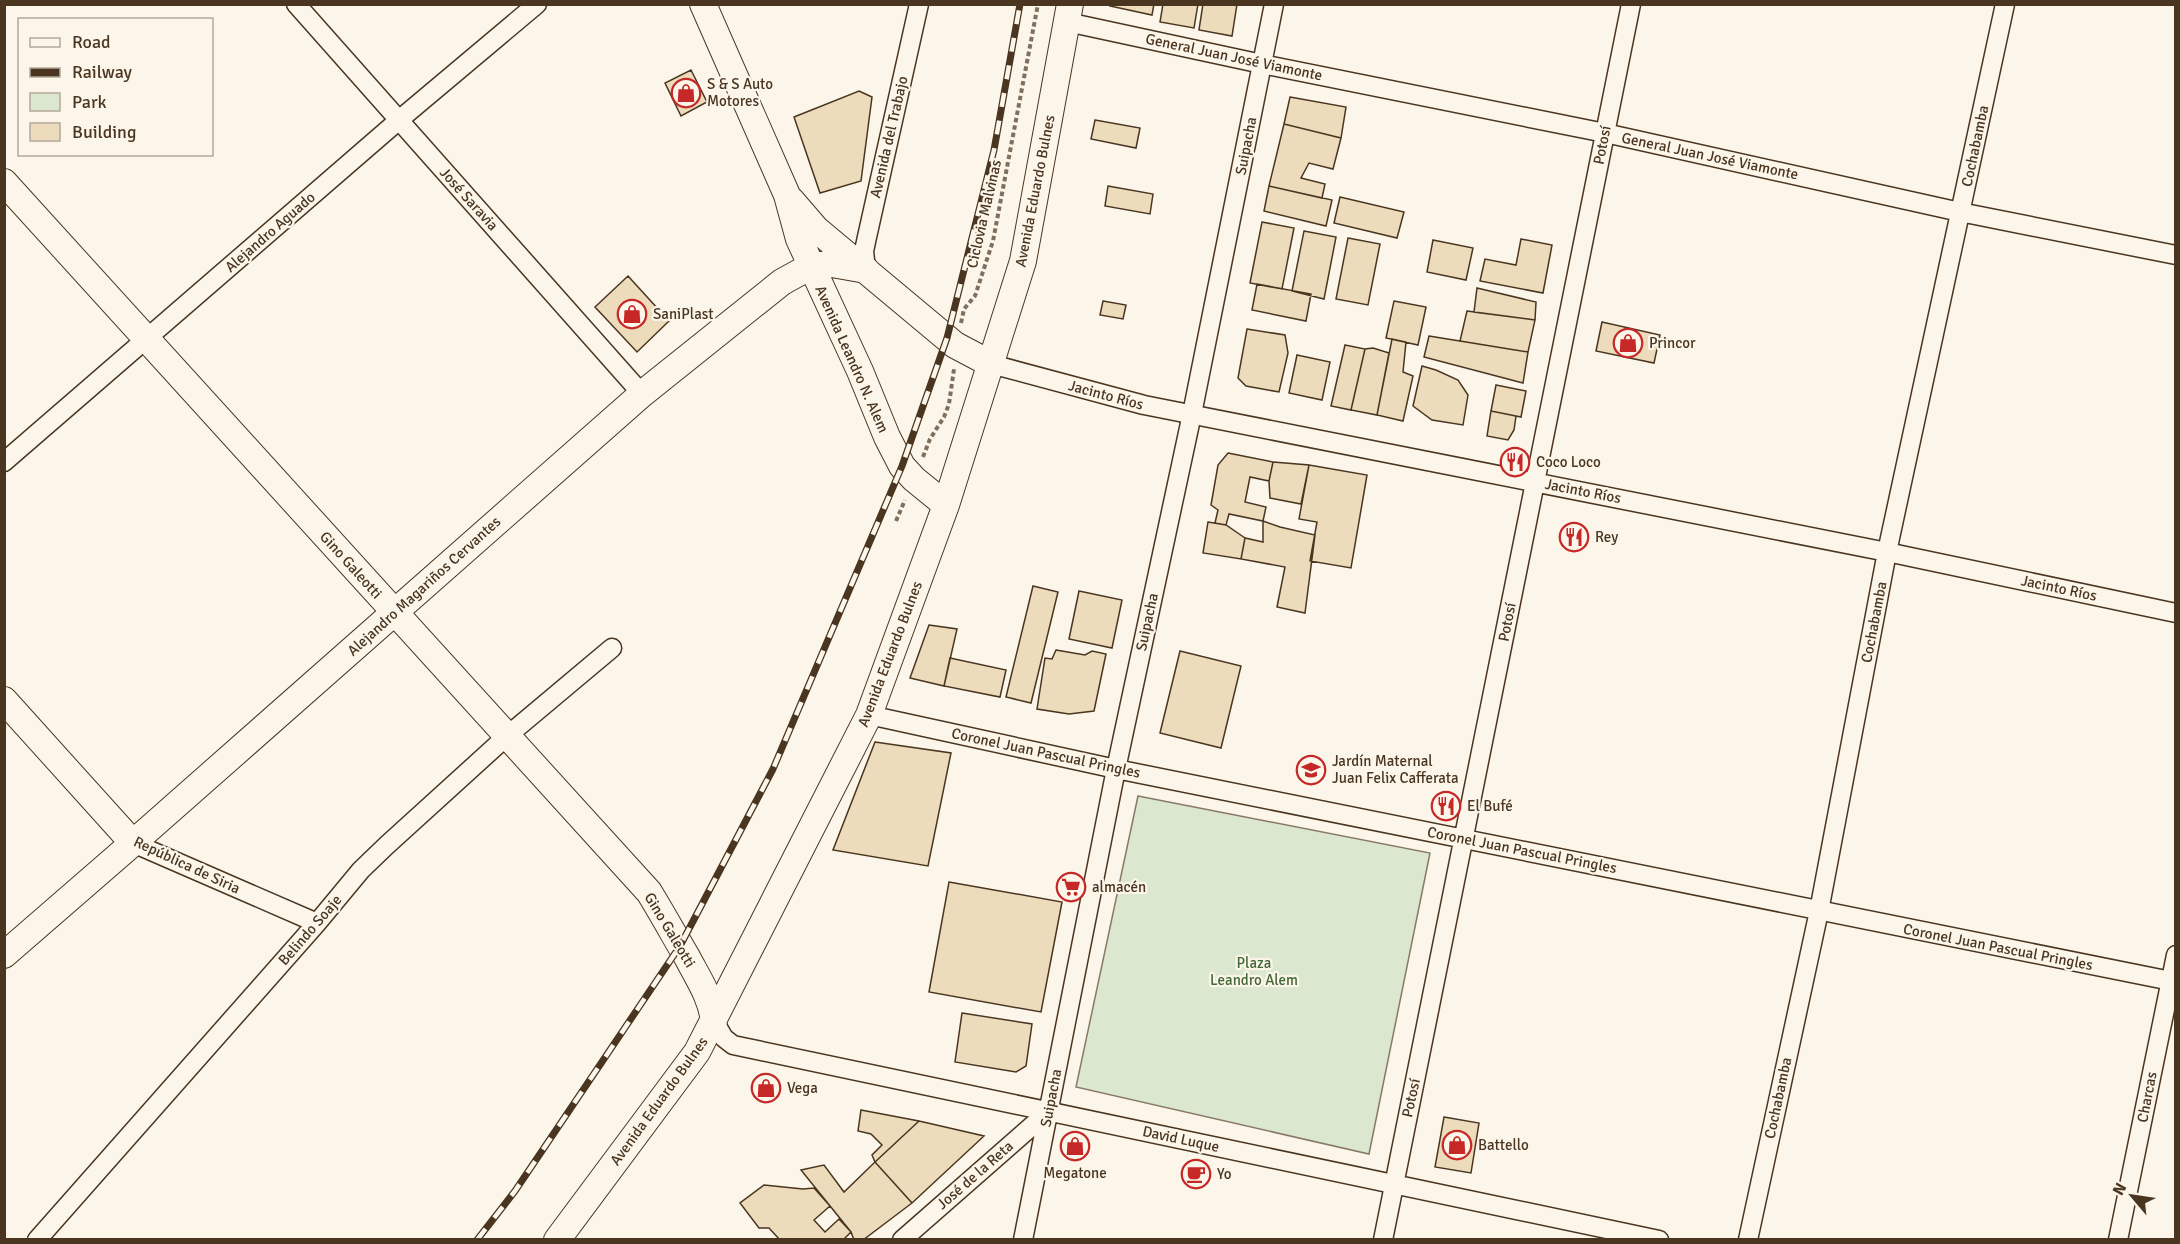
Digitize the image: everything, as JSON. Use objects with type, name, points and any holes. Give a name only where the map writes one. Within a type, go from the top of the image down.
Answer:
[{"type":"main road","name":"Avenida Leandro N. Alem","points":[[703,4],[787,195],[799,239],[860,371],[887,437],[902,466],[946,505]]},
{"type":"main road","name":"Avenida Eduardo Bulnes","points":[[557,1239],[697,1052],[869,715],[946,505],[1023,261],[1069,13]]},
{"type":"main road","name":"Gino Galeotti","points":[[4,182],[649,892],[668,921],[706,992],[714,1021]]},
{"type":"main road","name":"Avenida Leandro N. Alem","points":[[787,195],[816,228],[957,347],[991,364]]},
{"type":"main road","name":"Alejandro Magariños Cervantes","points":[[4,955],[642,394],[782,282],[811,266],[832,264],[866,270]]},
{"type":"main road","name":"República de Siria","points":[[4,700],[134,843]]},
{"type":"street","name":"José Saravia","points":[[296,4],[642,394]]},
{"type":"street","name":"Alejandro Aguado","points":[[4,462],[399,120],[537,4]]},
{"type":"street","name":"Avenida del Trabajo","points":[[866,270],[864,251],[919,4]]},
{"type":"street","name":"Suipacha","points":[[1023,1239],[1116,769],[1192,414],[1274,4]]},
{"type":"street","name":"Potosí","points":[[1383,1239],[1631,4]]},
{"type":"street","name":"Cochabamba","points":[[1748,1239],[1819,910],[1887,552],[2005,4]]},
{"type":"street","name":"General Juan José Viamonte","points":[[1069,13],[1262,64],[1605,133],[1960,212],[2175,255]]},
{"type":"street","name":"Jacinto Ríos","points":[[991,364],[1144,405],[1887,552],[2175,613]]},
{"type":"street","name":"Belindo Soaje","points":[[37,1239],[317,923],[361,870],[507,736],[612,648]]},
{"type":"street","name":"Coronel Juan Pascual Pringles","points":[[869,715],[1116,769],[2173,982]]},
{"type":"street","name":"República de Siria","points":[[134,843],[317,923]]},
{"type":"street","name":"Charcas","points":[[2118,1239],[2173,982],[2175,955]]},
{"type":"street","name":"David Luque","points":[[714,1021],[724,1038],[733,1045],[1659,1239]]},
{"type":"street","name":"José de la Reta","points":[[902,1239],[1049,1112]]},
{"type":"path","name":"Ciclovia Malvinas","points":[[896,521],[930,439],[944,417],[949,404],[964,309],[975,296],[993,241],[1038,4]]},
{"type":"green space","name":"Plaza Leandro Alem","points":[[1138,796],[1430,853],[1369,1154],[1076,1087]]},
{"type":"building","points":[[1111,4],[1154,4],[1152,15],[1110,6]]},
{"type":"building","points":[[1163,4],[1198,4],[1194,28],[1160,22]]},
{"type":"building","points":[[1203,4],[1237,4],[1232,36],[1199,30]]},
{"type":"building","name":"S & S Auto Motores","points":[[691,70],[707,102],[681,116],[665,83]]},
{"type":"building","points":[[859,91],[872,97],[861,181],[820,193],[794,117]]},
{"type":"building","points":[[1290,97],[1346,107],[1341,138],[1284,124]]},
{"type":"building","points":[[1095,120],[1140,128],[1136,148],[1091,139]]},
{"type":"building","points":[[1284,124],[1341,138],[1333,169],[1309,163],[1301,178],[1325,184],[1322,198],[1269,186]]},
{"type":"building","points":[[1108,186],[1153,194],[1150,214],[1105,206]]},
{"type":"building","points":[[1269,186],[1332,200],[1326,226],[1264,211]]},
{"type":"building","points":[[1340,197],[1404,212],[1397,238],[1334,223]]},
{"type":"building","points":[[1262,222],[1294,228],[1282,289],[1250,283]]},
{"type":"building","points":[[1304,231],[1336,237],[1324,299],[1292,291]]},
{"type":"building","points":[[1348,238],[1380,244],[1368,305],[1336,299]]},
{"type":"building","points":[[1521,239],[1552,245],[1543,293],[1480,281],[1485,259],[1516,265]]},
{"type":"building","points":[[1433,240],[1473,248],[1466,280],[1427,272]]},
{"type":"building","name":"SaniPlast","points":[[628,276],[669,321],[637,352],[595,307]]},
{"type":"building","points":[[1257,284],[1311,294],[1306,321],[1252,310]]},
{"type":"building","points":[[1477,288],[1536,302],[1535,320],[1474,312]]},
{"type":"building","points":[[1103,301],[1126,305],[1123,319],[1100,315]]},
{"type":"building","points":[[1394,301],[1426,307],[1418,345],[1386,338]]},
{"type":"building","points":[[1467,311],[1535,320],[1528,352],[1460,341]]},
{"type":"building","name":"Princor","points":[[1602,322],[1660,335],[1654,363],[1596,351]]},
{"type":"building","points":[[1247,329],[1285,335],[1288,353],[1279,392],[1246,386],[1238,378]]},
{"type":"building","points":[[1429,336],[1528,352],[1523,383],[1424,357]]},
{"type":"building","points":[[1392,339],[1406,342],[1403,372],[1413,376],[1403,421],[1377,415]]},
{"type":"building","points":[[1345,345],[1365,349],[1351,410],[1331,406]]},
{"type":"building","points":[[1373,348],[1389,353],[1377,415],[1351,410],[1365,349]]},
{"type":"building","points":[[1297,355],[1330,362],[1322,400],[1289,393]]},
{"type":"building","points":[[1422,366],[1458,380],[1468,395],[1463,425],[1432,420],[1413,406]]},
{"type":"building","points":[[1496,385],[1526,391],[1521,417],[1491,411]]},
{"type":"building","points":[[1491,411],[1516,416],[1514,430],[1508,440],[1487,436]]},
{"type":"building","points":[[1228,453],[1273,462],[1269,481],[1250,477],[1245,502],[1266,507],[1263,521],[1229,514],[1226,525],[1215,523],[1218,510],[1211,505],[1218,465]]},
{"type":"building","points":[[1273,462],[1309,465],[1301,504],[1270,498],[1269,481]]},
{"type":"building","points":[[1309,465],[1367,475],[1351,568],[1310,561],[1317,522],[1299,519]]},
{"type":"building","points":[[1263,521],[1315,535],[1305,613],[1277,607],[1285,567],[1241,559],[1245,538],[1263,542]]},
{"type":"building","points":[[1208,522],[1226,525],[1245,538],[1241,559],[1203,553]]},
{"type":"building","points":[[1033,586],[1058,592],[1031,703],[1006,697]]},
{"type":"building","points":[[1079,591],[1122,600],[1112,648],[1069,639]]},
{"type":"building","points":[[929,625],[957,629],[944,686],[910,678]]},
{"type":"building","points":[[1056,650],[1085,655],[1092,651],[1106,654],[1094,711],[1069,714],[1037,709],[1045,658],[1052,659]]},
{"type":"building","points":[[1180,651],[1241,666],[1221,748],[1160,733]]},
{"type":"building","points":[[950,658],[1006,670],[1000,697],[944,686]]},
{"type":"building","points":[[875,742],[951,753],[928,866],[833,850]]},
{"type":"building","points":[[949,882],[1062,902],[1041,1012],[929,992]]},
{"type":"building","points":[[962,1013],[1032,1024],[1026,1066],[1016,1072],[955,1062]]},
{"type":"building","points":[[861,1110],[919,1121],[875,1162],[872,1155],[882,1145],[871,1134],[858,1131]]},
{"type":"building","name":"Battello","points":[[1444,1117],[1479,1123],[1471,1173],[1435,1167]]},
{"type":"building","points":[[919,1121],[984,1136],[912,1203],[875,1162]]},
{"type":"building","points":[[875,1162],[912,1203],[863,1240],[854,1240],[851,1232],[801,1170],[824,1165],[844,1192]]},
{"type":"building","points":[[764,1185],[814,1188],[830,1206],[814,1220],[825,1232],[839,1219],[851,1232],[843,1240],[780,1240],[769,1228],[759,1228],[740,1203]]},
{"type":"railway","points":[[477,1240],[515,1191],[680,946],[773,769],[902,466],[947,338],[994,150],[1020,4]]},
{"type":"place","name":"S & S Auto Motores","points":[[686,93]]},
{"type":"place","name":"SaniPlast","points":[[632,314]]},
{"type":"place","name":"Princor","points":[[1628,343]]},
{"type":"place","name":"Coco Loco","points":[[1515,462]]},
{"type":"place","name":"Rey","points":[[1574,537]]},
{"type":"place","name":"Jardín Maternal Juan Felix Cafferata","points":[[1311,770]]},
{"type":"place","name":"El Bufé","points":[[1446,806]]},
{"type":"place","name":"almacén","points":[[1071,887]]},
{"type":"place","name":"Vega","points":[[766,1088]]},
{"type":"place","name":"Battello","points":[[1457,1145]]},
{"type":"place","name":"Megatone","points":[[1075,1146]]},
{"type":"place","name":"Yo","points":[[1196,1174]]}]
